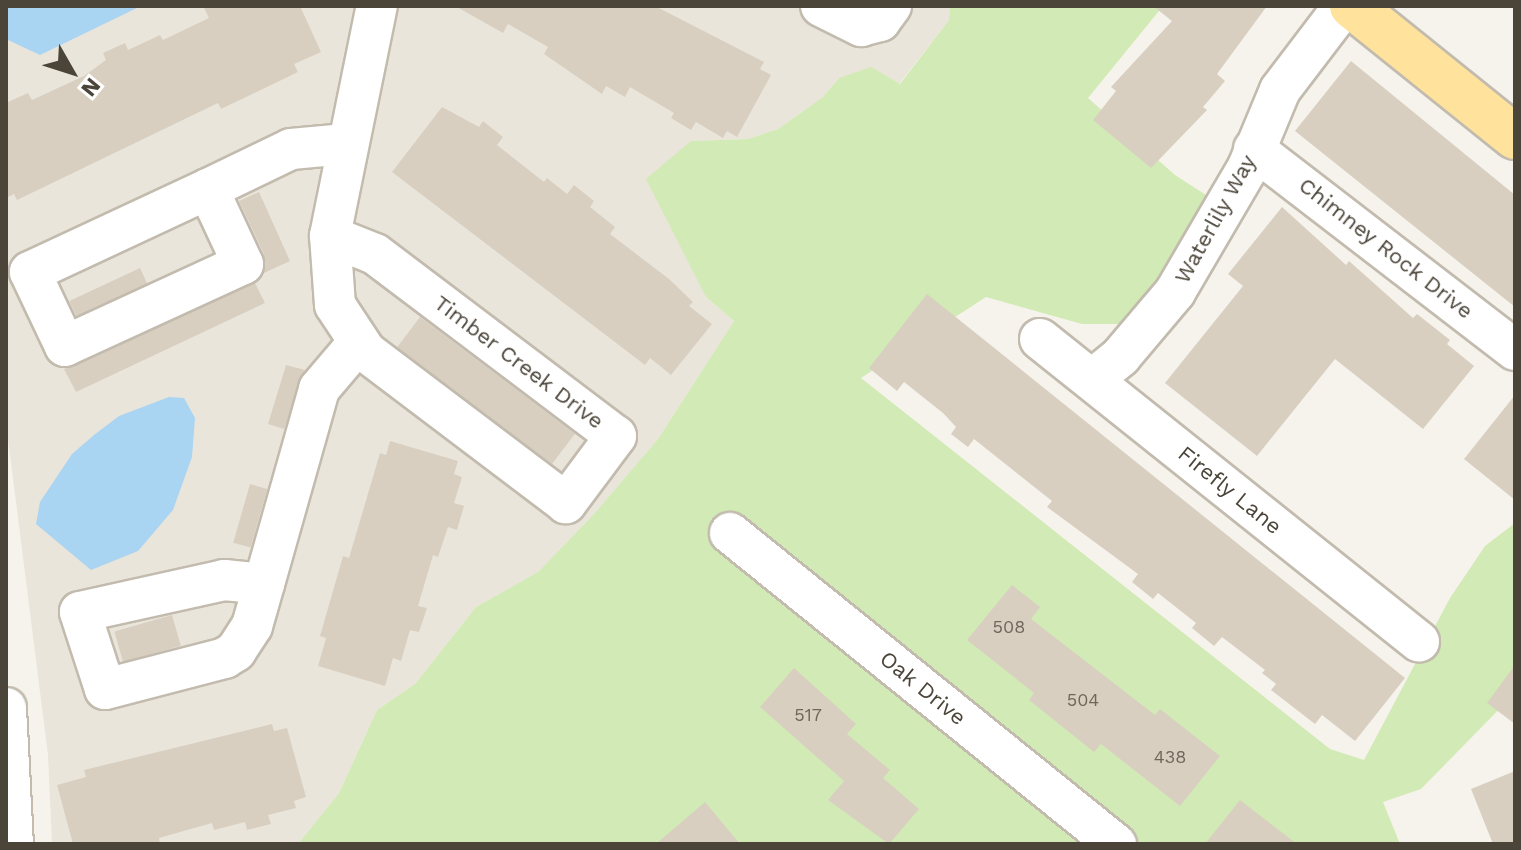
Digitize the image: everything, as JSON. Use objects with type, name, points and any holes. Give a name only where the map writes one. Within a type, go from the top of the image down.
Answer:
[{"type":"main road","points":[[1352,6],[1515,137]]},
{"type":"main road","points":[[1400,6],[1515,98]]},
{"type":"street","name":"Timber Creek Drive","points":[[330,236],[375,254],[616,436],[566,503],[358,343],[335,305],[329,280],[330,236],[346,144],[377,6]]},
{"type":"street","points":[[821,6],[861,26],[880,21],[891,6]]},
{"type":"street","name":"Waterlily Way","points":[[1093,379],[1121,356],[1175,292],[1254,149],[1280,90],[1344,6]]},
{"type":"street","points":[[208,189],[243,264],[65,346],[30,272],[291,149],[346,144]]},
{"type":"street","name":"Chimney Rock Drive","points":[[1254,149],[1515,350]]},
{"type":"street","name":"Firefly Lane","points":[[1040,339],[1419,642]]},
{"type":"street","points":[[264,584],[319,389],[358,343]]},
{"type":"street","name":"Oak Drive","points":[[730,533],[1116,844]]},
{"type":"street","points":[[7,717],[13,844]]},
{"type":"shaded area","points":[[6,6],[950,6],[949,20],[899,84],[839,78],[823,97],[778,129],[748,139],[691,141],[706,297],[734,321],[658,439],[593,515],[538,572],[476,607],[415,684],[377,710],[339,793],[298,844],[52,844],[48,755],[6,423]]},
{"type":"green space","points":[[950,6],[1163,6],[1088,98],[1175,175],[1209,197],[1187,242],[1120,324],[1082,324],[986,297],[861,378],[1330,749],[1364,760],[1450,598],[1485,546],[1515,523],[1515,693],[1421,789],[1383,802],[1400,844],[298,844],[339,793],[377,710],[415,684],[476,607],[538,572],[593,515],[658,439],[734,321],[706,297],[646,179],[691,141],[748,139],[778,129],[823,97],[839,78],[871,67],[900,84],[949,20]]},
{"type":"water","points":[[6,6],[141,6],[40,55],[8,40]]},
{"type":"water","points":[[169,397],[184,398],[195,418],[192,457],[173,510],[138,551],[91,570],[36,524],[40,502],[72,454],[94,435],[119,416]]},
{"type":"building","points":[[203,6],[300,6],[321,52],[294,64],[298,72],[221,109],[218,103],[17,200],[14,194],[6,198],[6,103],[28,93],[32,100],[84,76],[106,60],[103,53],[125,43],[128,50],[160,35],[163,40],[209,18]]},
{"type":"building","points":[[455,6],[655,6],[764,62],[760,69],[771,75],[737,137],[727,131],[723,138],[696,122],[691,130],[671,118],[674,113],[630,87],[625,97],[606,86],[602,94],[544,54],[548,47],[508,24],[503,33]]},
{"type":"building","points":[[1153,6],[1267,6],[1217,74],[1225,81],[1203,107],[1207,110],[1151,168],[1093,120],[1116,91],[1111,87],[1172,21]]},
{"type":"building","points":[[1351,61],[1515,195],[1515,307],[1295,131]]},
{"type":"building","points":[[442,107],[479,127],[483,121],[503,137],[497,145],[544,182],[547,178],[567,194],[574,185],[594,201],[590,207],[615,227],[610,234],[669,279],[693,302],[689,306],[712,324],[671,375],[650,358],[645,365],[392,172]]},
{"type":"building","points":[[259,192],[290,261],[264,273],[264,254],[239,201]]},
{"type":"building","points":[[1282,207],[1346,265],[1349,261],[1413,318],[1417,314],[1450,340],[1447,344],[1474,366],[1423,429],[1335,359],[1257,456],[1165,383],[1243,286],[1228,274]]},
{"type":"building","points":[[140,268],[147,283],[76,316],[69,301]]},
{"type":"building","points":[[255,283],[265,303],[76,392],[64,369]]},
{"type":"building","points":[[927,294],[1405,678],[1355,741],[1322,715],[1315,724],[1271,690],[1276,684],[1262,673],[1265,670],[1222,637],[1214,646],[1192,628],[1196,623],[1158,593],[1153,599],[1132,582],[1138,574],[1047,507],[1052,501],[974,439],[968,447],[951,434],[956,427],[943,413],[904,382],[897,391],[869,368]]},
{"type":"building","points":[[420,317],[575,434],[552,464],[397,347]]},
{"type":"building","points":[[286,365],[305,370],[284,429],[268,424]]},
{"type":"building","points":[[1515,395],[1515,500],[1464,459]]},
{"type":"building","points":[[390,441],[458,461],[454,474],[462,477],[454,503],[464,506],[457,530],[448,527],[438,557],[433,555],[418,606],[427,608],[419,632],[410,630],[401,661],[393,658],[385,686],[318,666],[326,638],[320,636],[343,556],[349,558],[380,453],[386,455]]},
{"type":"building","points":[[250,484],[267,489],[250,548],[233,543]]},
{"type":"building","points":[[1012,585],[1040,607],[1031,619],[1155,715],[1160,709],[1220,756],[1180,806],[1101,744],[1094,752],[1029,700],[1034,693],[967,640]]},
{"type":"building","points":[[172,615],[181,646],[123,662],[114,632]]},
{"type":"building","points":[[1515,665],[1515,724],[1487,703]]},
{"type":"building","points":[[794,668],[856,724],[847,734],[890,770],[883,778],[919,809],[889,844],[828,800],[844,781],[760,707]]},
{"type":"building","points":[[272,724],[274,731],[287,728],[306,797],[294,801],[296,808],[268,815],[271,824],[247,830],[245,822],[214,830],[212,823],[159,838],[160,844],[73,844],[57,785],[86,777],[84,770]]},
{"type":"building","points":[[1515,771],[1515,844],[1493,844],[1471,789]]},
{"type":"building","points":[[1240,800],[1297,844],[1205,844]]},
{"type":"building","points":[[705,802],[740,844],[656,844]]}]
